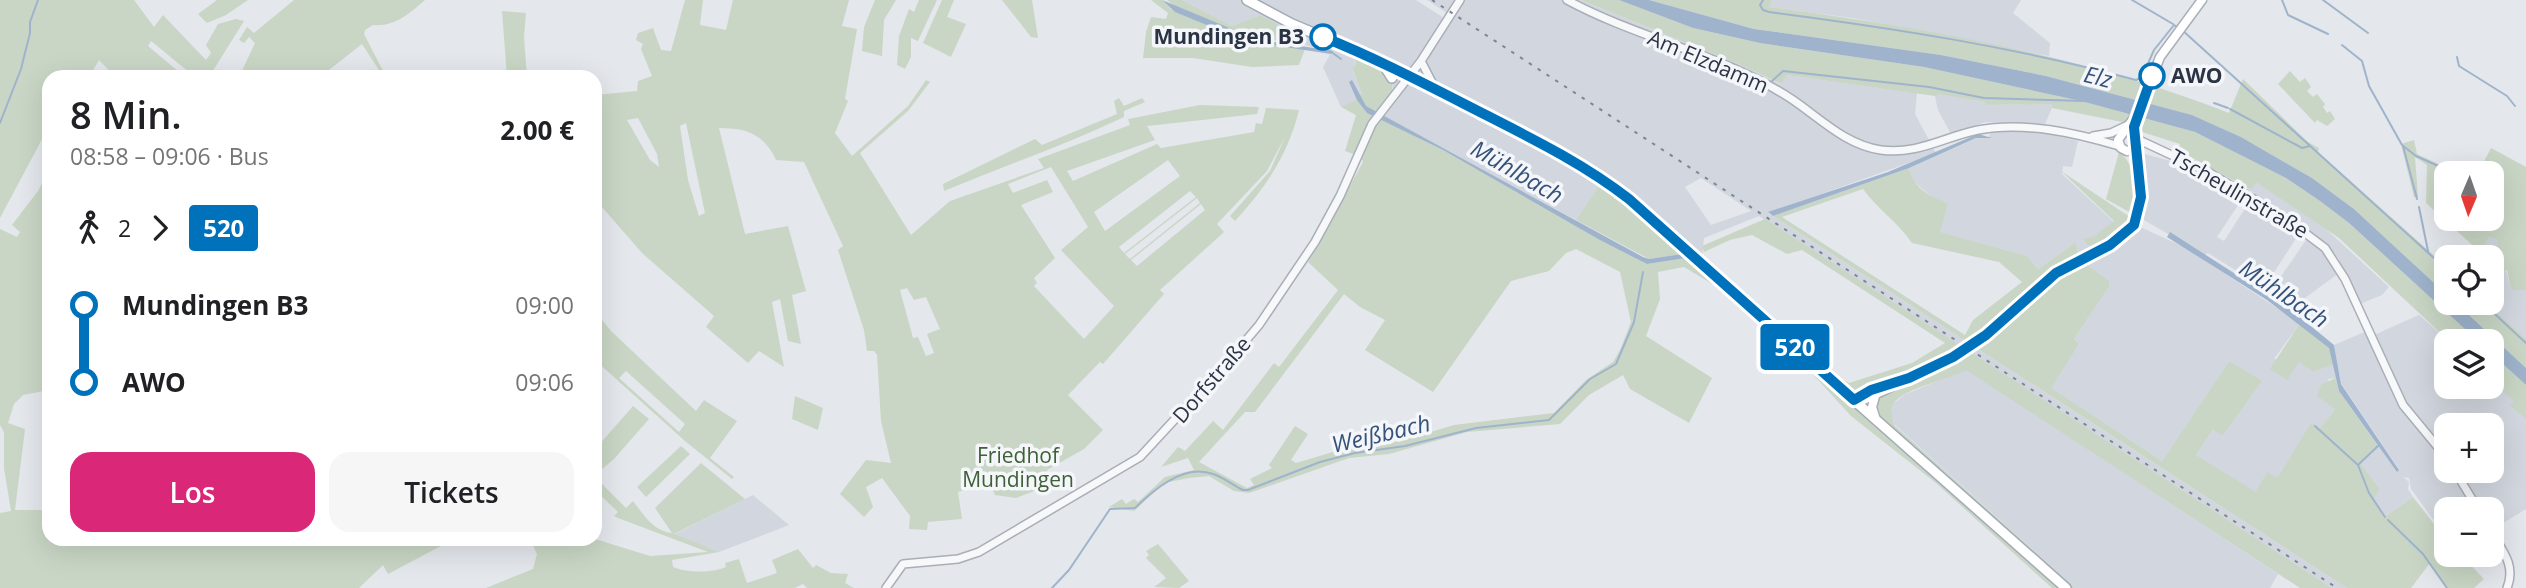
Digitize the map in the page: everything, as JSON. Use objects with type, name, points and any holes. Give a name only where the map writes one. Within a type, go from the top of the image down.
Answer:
[{"type":"main road","points":[[1247,0],[1292,24],[1381,61],[1435,88],[1585,168],[1629,199],[2066,588]]},
{"type":"main road","points":[[1854,400],[1864,400],[1892,384],[1953,357],[1986,335],[2056,273],[2110,245],[2131,224],[2137,213],[2130,135],[2160,57],[2202,0]]},
{"type":"main road","points":[[1381,61],[1392,78]]},
{"type":"main road","points":[[1854,400],[1871,390],[1892,384]]},
{"type":"main road","points":[[1876,393],[1872,407],[1877,420]]},
{"type":"street","name":"Dorfstraße","points":[[886,588],[898,569],[907,563],[958,559],[979,552],[1150,449],[1251,335],[1285,287],[1325,225],[1378,116],[1421,61],[1460,0]]},
{"type":"street","name":"Am Elzdamm","points":[[1567,0],[1621,26],[1752,77],[1789,97],[1848,139],[1881,150],[1920,149],[1991,128],[2033,129],[2082,136]]},
{"type":"street","points":[[1421,61],[1435,88]]},
{"type":"street","points":[[1392,78],[1394,93]]},
{"type":"street","points":[[2082,136],[2111,133],[2130,135]]},
{"type":"street","points":[[2082,136],[2099,139],[2130,135]]},
{"type":"street","name":"Tscheulinstraße","points":[[2130,135],[2183,159],[2284,217],[2325,248],[2346,279],[2403,405],[2434,442]]},
{"type":"street","points":[[2504,552],[2508,559],[2510,575],[2507,588]]},
{"type":"shaded area","points":[[1182,0],[1416,0],[1444,18],[1447,13],[1427,0],[1581,0],[1743,66],[1780,84],[1786,75],[1917,93],[1915,114],[1936,153],[1768,213],[2347,588],[2332,588],[1759,216],[1704,238],[1702,257],[1713,267],[1706,275],[1601,184],[1576,220],[1378,113],[1393,89],[1392,80],[1353,60],[1356,64],[1352,69],[1362,94],[1357,100],[1341,107],[1323,67],[1332,51],[1300,44],[1300,36],[1260,15],[1232,26]],"holes":[[[1701,178],[1751,211],[1711,225],[1685,187]]]},
{"type":"shaded area","points":[[1772,0],[2021,0],[2013,13],[2050,43],[2049,56],[1853,18],[1769,7]]},
{"type":"shaded area","points":[[1940,93],[1985,102],[1986,105],[2051,104],[2052,108],[2045,124],[1985,122],[1951,134],[1938,110],[1935,96]]},
{"type":"shaded area","points":[[1993,130],[2041,132],[2078,141],[2072,167],[2063,166],[2062,174],[2114,222],[2093,238],[2082,240],[2086,244],[2097,247],[2106,242],[2124,227],[2130,217],[2139,222],[2138,226],[2184,247],[2300,323],[2274,359],[2299,361],[2314,372],[2334,364],[2336,378],[2328,379],[2335,409],[2320,428],[2311,424],[2277,478],[2256,493],[2196,455],[2214,429],[2223,436],[2261,382],[2229,361],[2162,461],[2050,388],[2079,344],[2074,339],[2109,287],[2106,279],[2086,264],[2078,254],[2076,242],[2038,269],[2027,256],[1939,232],[1948,203],[1934,199],[1911,179],[1909,168],[1977,138],[1988,138]]},
{"type":"shaded area","points":[[2141,153],[2182,164],[2240,197],[2240,202],[2217,237],[2224,241],[2255,193],[2234,180],[2255,181],[2315,219],[2389,287],[2382,295],[2360,304],[2338,258],[2325,242],[2304,226],[2264,288],[2208,253],[2205,255],[2142,219],[2146,194]]},
{"type":"shaded area","points":[[2489,237],[2498,240],[2499,245],[2483,245]]},
{"type":"shaded area","points":[[2306,240],[2324,252],[2339,273],[2290,309],[2271,291]]},
{"type":"shaded area","points":[[2504,263],[2511,290],[2526,290],[2526,339],[2500,315],[2504,315]]},
{"type":"shaded area","points":[[2419,315],[2435,329],[2434,399],[2504,399],[2504,391],[2515,401],[2510,406],[2526,419],[2526,509],[2504,522],[2504,497],[2434,497],[2434,521],[2411,489],[2409,478],[2403,477],[2409,482],[2408,489],[2413,497],[2385,517],[2372,499],[2380,489],[2360,463],[2378,446],[2397,471],[2399,469],[2341,383],[2334,345],[2367,331],[2374,335]]},
{"type":"shaded area","points":[[1966,369],[2278,574],[2270,588],[2075,588],[1894,424],[1891,412],[1893,404],[1904,395]]},
{"type":"shaded area","points":[[753,495],[789,525],[719,552],[673,535]]},
{"type":"green space","points":[[0,0],[134,0],[154,27],[163,15],[206,60],[211,53],[206,45],[218,24],[236,19],[244,21],[213,70],[186,70],[151,41],[148,46],[177,70],[108,70],[99,60],[93,70],[42,70],[42,139],[0,218]]},
{"type":"green space","points":[[217,0],[248,0],[226,15],[207,23],[198,14]]},
{"type":"green space","points":[[294,0],[425,0],[401,18],[388,24],[373,25],[365,30],[364,34],[382,70],[379,70],[362,44],[329,70],[242,70],[255,43],[249,37],[244,43],[239,40],[247,27],[254,33]]},
{"type":"green space","name":"Friedhof Mundingen","points":[[685,0],[703,0],[700,25],[726,30],[733,0],[849,0],[842,26],[857,29],[845,99],[848,101],[835,133],[852,156],[908,106],[926,80],[930,82],[908,111],[860,153],[911,235],[950,201],[1044,168],[1038,159],[1130,125],[1128,119],[1200,105],[1259,107],[1257,114],[1147,126],[1155,140],[1067,171],[1073,181],[1157,144],[1161,148],[1254,132],[1256,123],[1262,124],[1266,108],[1299,110],[1289,142],[1257,196],[1235,221],[1230,216],[1270,171],[1285,137],[1267,171],[1217,224],[1224,232],[1160,290],[1164,294],[1103,364],[1100,362],[1068,395],[1103,430],[1084,449],[1047,470],[1052,484],[1016,498],[995,495],[990,482],[958,492],[962,519],[928,522],[927,530],[909,529],[910,516],[882,478],[866,487],[873,507],[864,517],[840,494],[866,460],[891,463],[881,421],[877,355],[874,351],[867,351],[864,330],[838,250],[843,246],[804,162],[776,160],[766,144],[754,134],[738,129],[719,128],[745,234],[788,226],[806,291],[792,295],[801,344],[788,341],[780,299],[772,302],[784,367],[759,351],[748,363],[706,327],[714,316],[642,253],[602,207],[602,94],[637,91],[638,81],[652,76],[641,49],[643,44],[636,40],[638,33],[653,28],[661,50],[671,51]],"holes":[[[638,118],[657,154],[659,167],[650,160],[627,120]],[[686,123],[705,213],[699,216],[688,180],[680,126]],[[1168,160],[1180,176],[1105,231],[1094,212]],[[1051,167],[1088,227],[1061,250],[1114,306],[1084,339],[1034,286],[1037,283],[1034,278],[1055,258],[1021,205],[1053,192],[1047,180],[1013,193],[1008,184]],[[1190,191],[1196,197],[1124,253],[1119,247]],[[1197,198],[1200,203],[1130,259],[1125,254]],[[1201,204],[1205,210],[1137,266],[1131,260]],[[907,288],[914,300],[926,297],[940,329],[927,334],[934,353],[926,356],[918,337],[913,338],[900,290]]]},
{"type":"green space","points":[[875,0],[896,0],[884,20],[882,56],[862,51],[864,27]]},
{"type":"green space","points":[[919,0],[937,0],[918,41],[911,38],[911,57],[905,69],[897,65],[899,36],[909,9],[914,12]]},
{"type":"green space","points":[[942,0],[954,0],[947,17],[966,24],[951,57],[923,43]]},
{"type":"green space","points":[[1002,0],[1032,0],[1038,38],[1031,37]]},
{"type":"green space","points":[[1151,0],[1162,0],[1171,9],[1254,43],[1305,49],[1299,65],[1252,67],[1193,58],[1143,58],[1151,17],[1166,19],[1168,13]]},
{"type":"green space","points":[[1167,0],[1182,0],[1232,26],[1260,15],[1300,36],[1300,44],[1231,29],[1186,12]]},
{"type":"green space","points":[[1581,0],[1619,0],[1693,28],[1760,43],[1924,67],[2081,101],[2195,132],[2286,178],[2320,201],[2349,223],[2434,301],[2434,315],[2450,315],[2465,329],[2436,329],[2339,238],[2256,182],[2251,190],[2178,150],[2180,144],[2142,132],[2127,123],[2052,108],[2051,104],[1986,105],[1985,102],[1940,94],[1935,96],[1787,75],[1781,84]]},
{"type":"green space","points":[[1649,0],[1772,0],[1769,7],[1944,34],[2060,60],[2117,75],[2229,113],[2243,79],[2308,142],[2319,148],[2318,152],[2434,255],[2434,283],[2354,209],[2312,178],[2241,137],[2192,115],[2046,76],[1941,55],[1754,29]]},
{"type":"green space","points":[[502,11],[526,13],[524,37],[526,70],[506,70]]},
{"type":"green space","points":[[1354,57],[1381,69],[1391,79],[1391,93],[1376,117],[1443,150],[1647,264],[1686,258],[1732,295],[2059,588],[2052,588],[1936,483],[1851,416],[1809,370],[1714,285],[1684,267],[1658,272],[1660,299],[1646,336],[1712,378],[1689,423],[1630,389],[1623,375],[1589,395],[1560,424],[1467,432],[1389,454],[1349,458],[1249,493],[1234,491],[1209,476],[1189,478],[1164,483],[1134,511],[1109,507],[1122,499],[1126,504],[1134,499],[1138,502],[1165,477],[1194,470],[1188,458],[1161,467],[1178,447],[1185,451],[1213,421],[1223,430],[1274,363],[1279,367],[1338,290],[1308,262],[1363,162],[1361,157],[1345,151],[1356,115],[1341,107],[1362,94],[1352,68],[1356,65]],"holes":[[[1576,249],[1620,272],[1631,322],[1620,350],[1613,362],[1586,380],[1554,413],[1454,425],[1401,441],[1346,448],[1296,463],[1291,460],[1308,434],[1295,426],[1269,465],[1272,468],[1250,479],[1254,485],[1247,488],[1199,462],[1245,412],[1255,412],[1344,294],[1360,307],[1385,320],[1365,350],[1433,392],[1511,281],[1549,271],[1566,253]]]},
{"type":"green space","points":[[2290,71],[2300,82],[2305,78],[2311,87],[2307,91],[2313,97],[2317,94],[2325,104],[2323,107],[2327,113],[2330,111],[2335,119],[2327,126],[2317,120],[2315,123],[2278,84]]},
{"type":"green space","points":[[1119,98],[1124,106],[1142,98],[1145,102],[1124,111],[1124,117],[1102,127],[944,191],[943,184],[1035,139],[1042,145],[1117,114],[1114,101]]},
{"type":"green space","points":[[2414,140],[2417,154],[2434,162],[2434,210],[2426,203],[2427,165],[2415,157],[2418,197],[2414,197],[2401,144]]},
{"type":"green space","points":[[2491,148],[2526,167],[2526,290],[2511,290],[2507,270],[2504,270],[2504,245],[2497,245],[2498,240],[2489,237],[2484,245],[2472,245],[2457,231],[2504,231],[2504,161],[2484,161]]},
{"type":"green space","points":[[2119,152],[2129,164],[2134,180],[2131,213],[2106,199]]},
{"type":"green space","points":[[1909,168],[1914,181],[1923,191],[1948,203],[1940,232],[2027,256],[2038,269],[2076,242],[2078,254],[2086,264],[2109,281],[2109,287],[2074,339],[2079,344],[2051,388],[2162,461],[2229,361],[2262,381],[2223,436],[2213,430],[2196,455],[2256,492],[2267,472],[2277,478],[2311,423],[2320,428],[2335,409],[2317,396],[2322,384],[2336,378],[2339,391],[2378,446],[2360,463],[2380,489],[2373,499],[2385,517],[2413,497],[2434,524],[2434,567],[2472,567],[2484,579],[2474,588],[2447,588],[2430,563],[2411,588],[2347,588],[1773,216]],"holes":[[[1863,189],[1912,243],[1999,262],[2022,282],[1973,320],[1965,335],[1782,217]]]},
{"type":"green space","points":[[2061,171],[2130,217],[2120,232],[2097,247],[2087,245],[2082,239],[2093,237],[2114,221]]},
{"type":"green space","points":[[42,183],[42,391],[23,395],[14,404],[8,423],[25,429],[15,510],[42,510],[42,546],[441,546],[388,574],[383,565],[359,588],[0,588],[0,513],[11,511],[4,468],[4,432],[0,425],[0,229],[17,237],[20,232],[12,225]]},
{"type":"green space","points":[[1601,183],[1682,254],[1649,259],[1576,220]]},
{"type":"green space","points":[[1765,219],[1962,347],[1889,383],[1849,391],[1739,293],[1745,294],[1837,377],[1849,383],[1912,363],[1945,343],[1802,250],[1787,254],[1752,235],[1730,240],[1704,252],[1702,246]]},
{"type":"green space","points":[[2469,315],[2500,315],[2526,339],[2526,368],[2504,348],[2504,329],[2484,329]]},
{"type":"green space","points":[[602,320],[696,411],[704,400],[737,421],[710,458],[734,477],[732,479],[602,366]],"holes":[[[626,371],[685,424],[679,432],[619,378]]]},
{"type":"green space","points":[[2300,323],[2329,348],[2334,364],[2314,372],[2299,362],[2287,380],[2270,369]]},
{"type":"green space","points":[[1970,352],[2332,588],[2300,588],[1966,370],[1899,398],[1892,408],[1894,425],[2075,588],[2068,588],[1878,415],[1873,404],[1880,394],[1918,381]]},
{"type":"green space","points":[[2504,365],[2526,385],[2526,419],[2510,406],[2514,401],[2504,392]]},
{"type":"green space","points":[[795,396],[823,408],[818,430],[792,419]]},
{"type":"green space","points":[[633,406],[649,419],[602,469],[602,441]]},
{"type":"green space","points":[[681,446],[690,454],[646,497],[637,487]]},
{"type":"green space","points":[[701,463],[745,499],[674,534],[719,552],[672,560],[673,567],[707,571],[726,567],[725,563],[739,559],[747,583],[777,573],[772,560],[798,549],[813,568],[816,565],[831,573],[848,574],[845,583],[854,588],[807,588],[803,584],[795,588],[486,588],[533,569],[537,554],[533,546],[602,546],[602,541],[650,556],[708,552],[614,516],[618,512],[602,497],[602,484],[626,508],[633,501],[654,526],[672,533],[655,508]]},
{"type":"green space","points":[[1158,544],[1189,581],[1179,588],[1154,587],[1166,578],[1146,558],[1149,555],[1146,551]]},
{"type":"water","points":[[1162,0],[1256,39],[1333,51],[1331,54],[1246,41],[1175,12]]},
{"type":"water","points":[[1619,0],[1649,0],[1754,29],[1941,55],[2046,76],[2192,115],[2241,137],[2312,178],[2354,209],[2434,283],[2434,301],[2349,223],[2320,201],[2286,178],[2195,132],[2081,101],[1924,67],[1760,43],[1693,28]]},
{"type":"water","points":[[1352,80],[1366,106],[1643,257],[1649,259],[1682,254],[1686,258],[1647,264],[1600,240],[1443,150],[1367,113],[1357,100],[1349,82]]},
{"type":"water","points":[[1978,134],[1992,138],[1976,138],[1909,168],[1773,216],[1768,212],[1888,172]]},
{"type":"water","points":[[2170,232],[2290,309],[2334,345],[2341,384],[2399,470],[2397,472],[2339,391],[2329,348],[2267,300],[2167,237]]},
{"type":"water","points":[[2450,315],[2469,315],[2484,329],[2465,329]]},
{"type":"water","points":[[2504,348],[2526,368],[2526,385],[2504,365]]},
{"type":"waterway","points":[[0,123],[21,69],[30,22],[38,0]]},
{"type":"waterway","name":"Elz","points":[[1763,0],[1760,5],[1763,10],[1769,12],[1954,40],[2136,80],[2142,77],[2154,50],[2174,25],[2177,27]]},
{"type":"waterway","points":[[2132,0],[2173,24]]},
{"type":"waterway","points":[[2282,0],[2288,15],[2328,34]]},
{"type":"waterway","name":"Mühlbach","points":[[2323,0],[2368,33]]},
{"type":"waterway","points":[[2182,30],[2434,258]]},
{"type":"waterway","points":[[2342,45],[2362,61],[2369,86],[2402,145],[2416,156],[2434,164]]},
{"type":"waterway","name":"Mühlbach","points":[[1330,51],[1341,59]]},
{"type":"waterway","name":"Mühlbach","points":[[2457,57],[2459,66],[2507,96],[2515,106]]},
{"type":"waterway","points":[[1772,81],[1783,71],[1929,87],[1984,98],[2084,101]]},
{"type":"waterway","points":[[2214,103],[2228,108]]},
{"type":"waterway","points":[[2230,109],[2302,148],[2310,146]]},
{"type":"waterway","points":[[2403,146],[2417,199]]},
{"type":"waterway","points":[[2419,207],[2428,251]]},
{"type":"waterway","name":"Weißbach","points":[[1052,588],[1069,570],[1110,509],[1135,508],[1160,486],[1181,475],[1192,472],[1217,475],[1243,490],[1248,490],[1320,462],[1355,453],[1405,446],[1476,428],[1549,420],[1590,379],[1616,364],[1634,322],[1643,272]]},
{"type":"waterway","points":[[2496,315],[2526,343]]},
{"type":"waterway","points":[[2315,426],[2358,465],[2369,493],[2385,517]]},
{"type":"waterway","points":[[2358,465],[2379,445]]},
{"type":"waterway","points":[[2388,520],[2423,554],[2447,588]]},
{"type":"railway","points":[[1432,0],[2337,588]]},
{"type":"bus line","name":"520","points":[[1323,37],[1392,66],[1598,176],[1629,199],[1854,400],[1871,390],[1909,378],[1953,357],[1986,335],[2056,273],[2110,245],[2134,225],[2140,210],[2141,197],[2134,151],[2137,144],[2134,127],[2152,76]]},
{"type":"place","name":"Mundingen B3","points":[[1323,37]]},
{"type":"place","name":"AWO","points":[[2152,76]]}]
